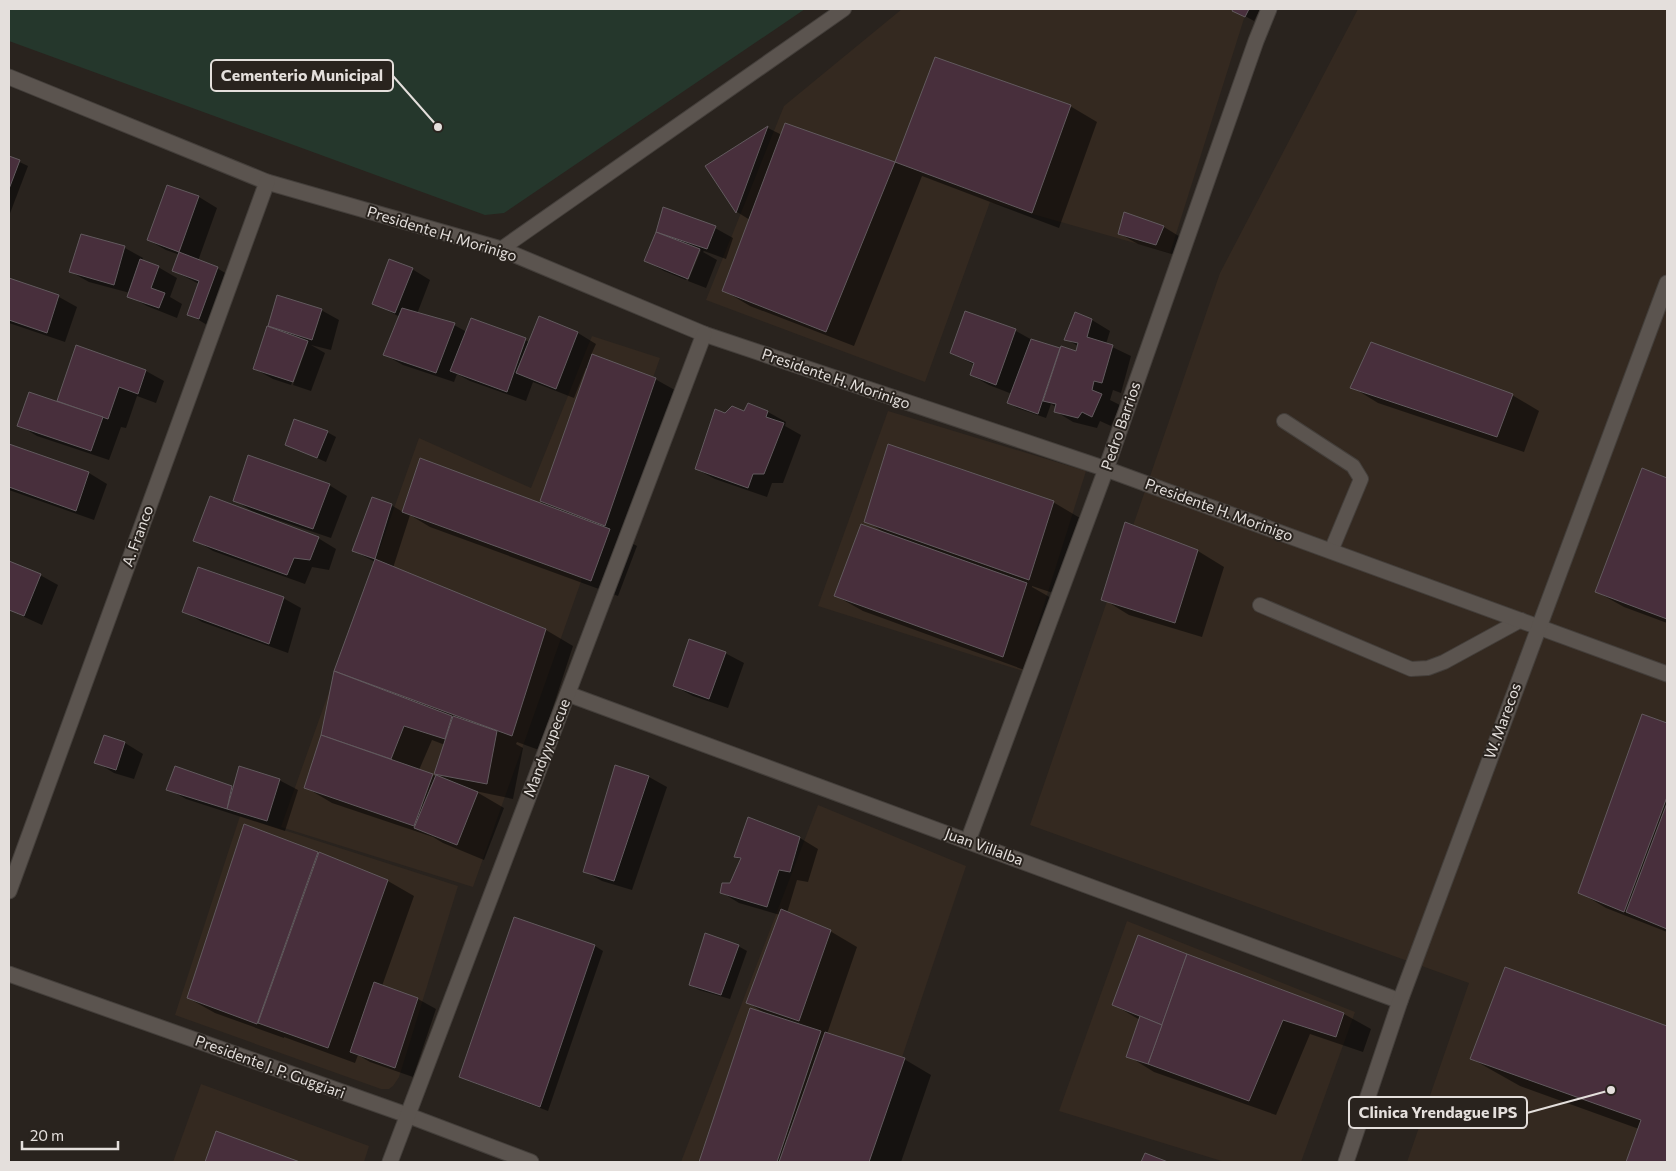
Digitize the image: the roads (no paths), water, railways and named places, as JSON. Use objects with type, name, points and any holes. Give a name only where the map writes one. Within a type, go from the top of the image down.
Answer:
[{"type":"street","name":"Pedro Barrios","points":[[968,841],[1106,469],[1256,41],[1269,9]]},
{"type":"street","name":"Presidente H. Morinigo","points":[[9,77],[267,182],[501,249],[704,334],[1106,469],[1667,674]]},
{"type":"street","name":"A. Franco","points":[[9,891],[267,182]]},
{"type":"street","name":"W. Marecos","points":[[1346,1162],[1400,1000],[1667,282]]},
{"type":"street","name":"Mandyyupecue","points":[[390,1162],[406,1115],[704,334]]},
{"type":"street","name":"Juan Villalba","points":[[568,694],[1400,1000]]},
{"type":"street","name":"Presidente J. P. Guggiari","points":[[9,974],[406,1115],[531,1162]]},
{"type":"lane","points":[[501,249],[844,9]]},
{"type":"lane","points":[[1284,421],[1353,466],[1361,479],[1331,551]]},
{"type":"lane","points":[[1260,605],[1411,669],[1428,668],[1444,662],[1521,620]]},
{"type":"place","name":"Cementerio Municipal","points":[[438,127]]},
{"type":"place","name":"Clinica Yrendague IPS","points":[[1611,1090]]}]
